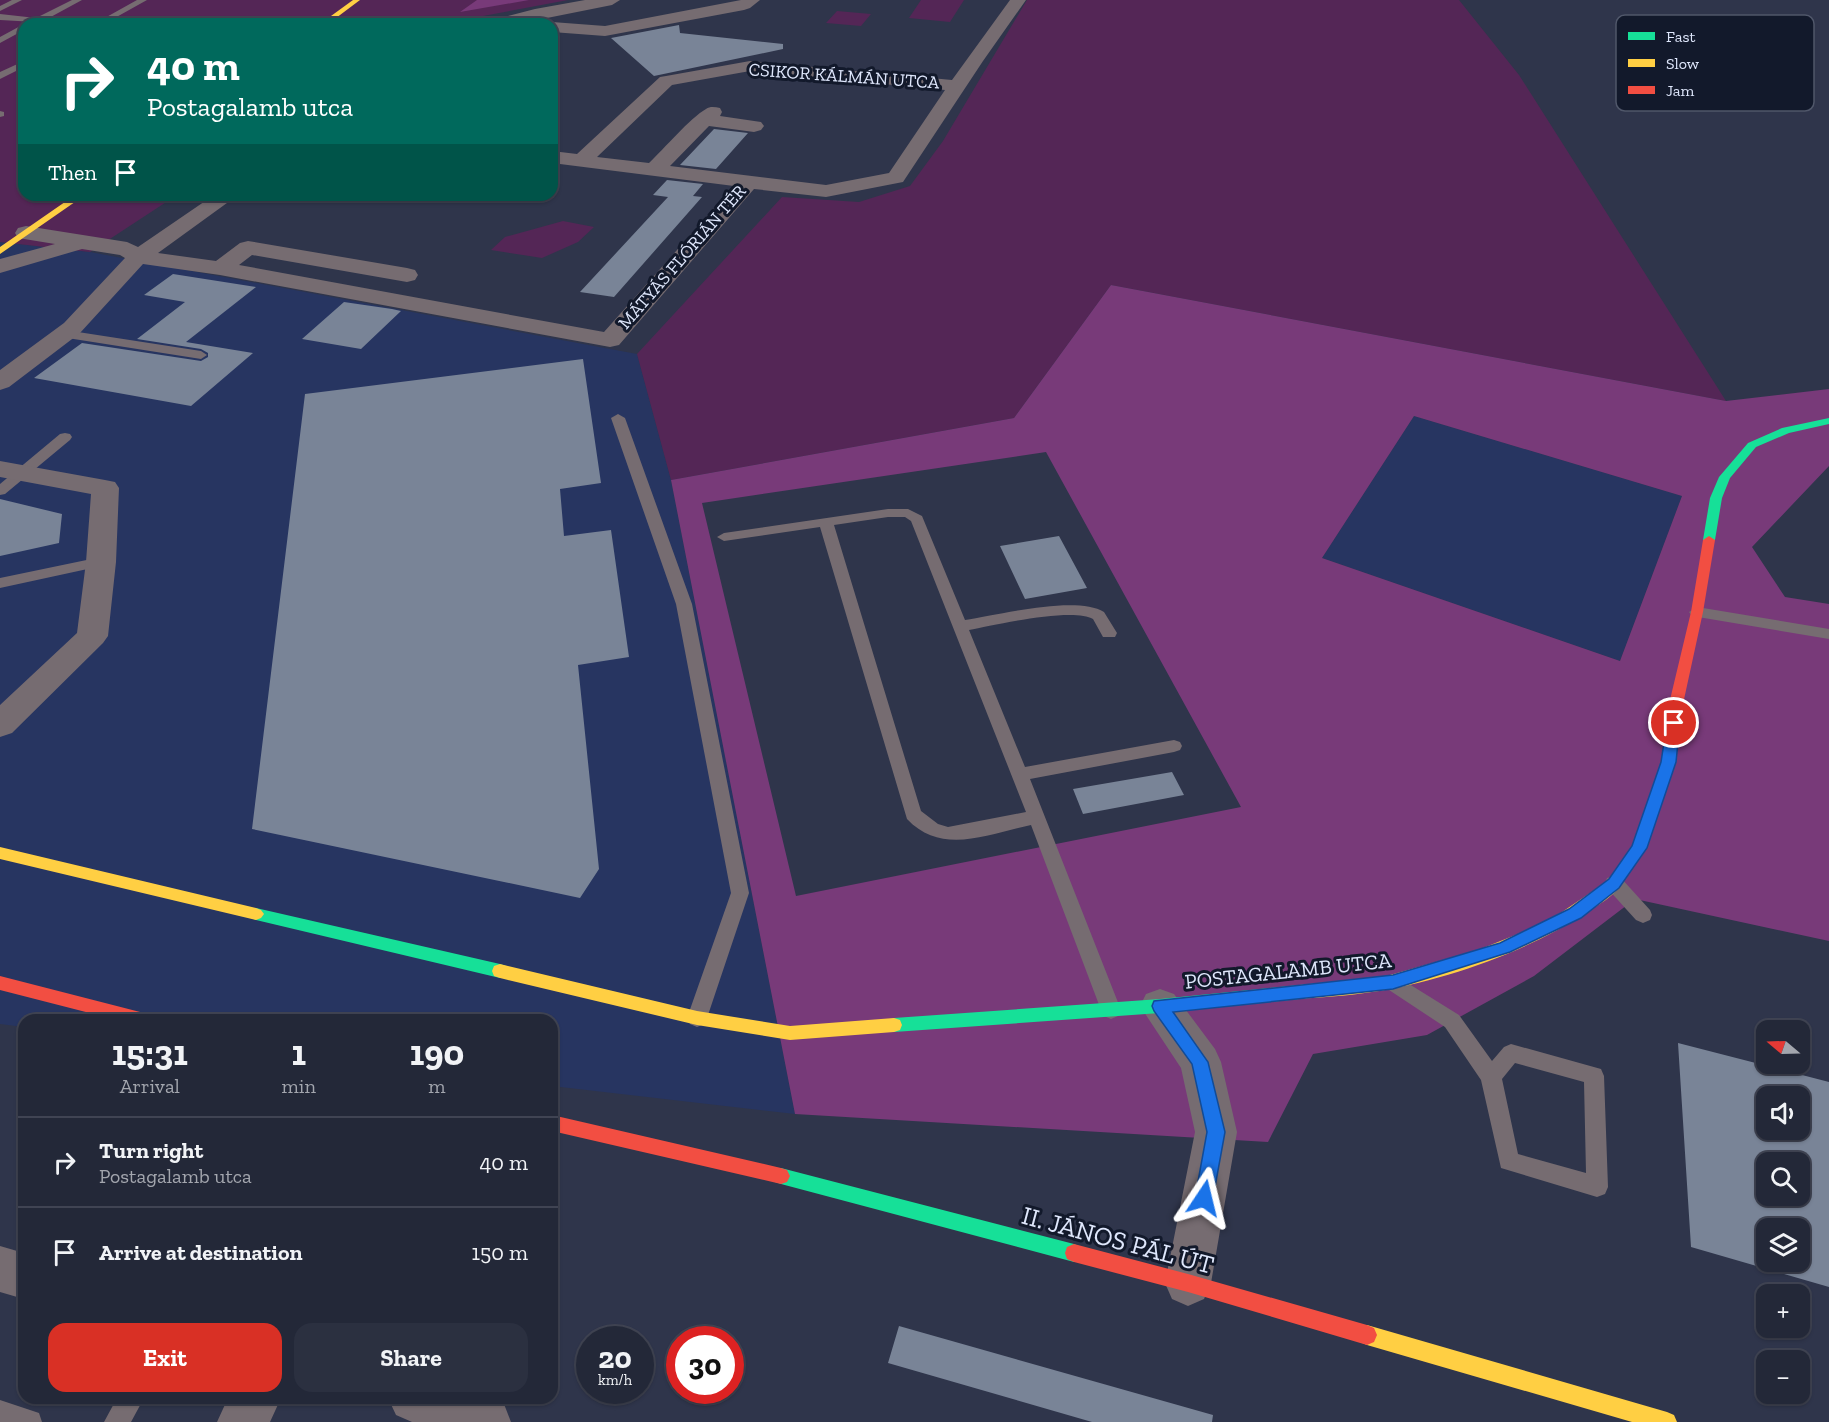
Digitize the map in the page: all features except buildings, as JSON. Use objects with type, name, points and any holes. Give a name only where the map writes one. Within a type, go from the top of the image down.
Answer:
[{"type":"street","points":[[332,18],[357,0]]},
{"type":"street","points":[[520,18],[612,0]]},
{"type":"street","points":[[558,27],[605,31],[744,5],[752,0]]},
{"type":"street","name":"CSIKOR KÁLMÁN UTCA","points":[[580,161],[666,81],[750,66],[964,78],[1018,0]]},
{"type":"street","points":[[749,182],[826,191],[896,178],[964,78]]},
{"type":"street","points":[[654,170],[709,116],[754,126]]},
{"type":"street","name":"MÁTYÁS FLÓRIÁN TÉR","points":[[558,158],[749,182]]},
{"type":"street","name":"MÁTYÁS FLÓRIÁN TÉR","points":[[220,268],[610,340],[749,182]]},
{"type":"street","points":[[0,251],[72,201]]},
{"type":"street","points":[[0,382],[66,334],[138,257],[219,201]]},
{"type":"street","points":[[27,233],[127,249],[138,257],[220,268],[248,248],[407,275]]},
{"type":"street","points":[[0,266],[87,242]]},
{"type":"street","name":"POSTAGALAMB UTCA","points":[[0,853],[698,1018],[790,1034],[1160,1006],[1393,982],[1504,948],[1575,914],[1614,883],[1639,848],[1668,762],[1676,705],[1697,612],[1716,498],[1725,477],[1752,445],[1786,430],[1829,422]]},
{"type":"street","points":[[0,725],[92,636],[101,562],[105,488],[11,471]]},
{"type":"street","points":[[0,983],[121,1014]]},
{"type":"street","points":[[1160,1006],[1200,1062],[1216,1132],[1188,1283]]},
{"type":"street","name":"II. JÁNOS PÁL ÚT","points":[[558,1124],[739,1165],[1188,1283],[1666,1422]]},
{"type":"street","points":[[0,1269],[18,1274]]},
{"type":"street","points":[[242,1422],[252,1404]]},
{"type":"street","points":[[431,1404],[486,1422]]},
{"type":"lane","points":[[0,9],[18,0]]},
{"type":"lane","points":[[42,18],[78,0]]},
{"type":"lane","points":[[109,18],[143,0]]},
{"type":"lane","points":[[0,17],[18,20]]},
{"type":"lane","points":[[0,40],[18,30]]},
{"type":"lane","points":[[0,62],[18,64]]},
{"type":"lane","points":[[0,76],[18,67]]},
{"type":"lane","points":[[66,334],[201,355]]},
{"type":"lane","points":[[618,418],[684,604],[740,893],[698,1018]]},
{"type":"lane","points":[[0,491],[11,471],[65,436]]},
{"type":"lane","points":[[724,537],[901,512],[917,519],[1037,817],[1111,1010]]},
{"type":"lane","points":[[826,522],[913,814],[930,830],[942,835],[1037,817]]},
{"type":"lane","points":[[0,583],[101,562]]},
{"type":"lane","points":[[960,626],[1074,609],[1093,612],[1100,616],[1109,633]]},
{"type":"lane","points":[[1697,612],[1829,634]]},
{"type":"lane","points":[[1020,774],[1174,746]]},
{"type":"lane","points":[[1614,883],[1643,915]]},
{"type":"lane","points":[[1393,982],[1452,1021],[1491,1077],[1509,1161],[1597,1187],[1594,1076],[1511,1053],[1491,1077]]},
{"type":"lane","points":[[116,1422],[128,1404]]},
{"type":"lane","points":[[0,1412],[30,1422]]},
{"type":"shaded area","points":[[0,0],[568,0],[472,18],[18,18],[18,201],[168,201],[90,252],[0,242]]},
{"type":"shaded area","points":[[477,0],[529,0],[460,12]]},
{"type":"shaded area","points":[[921,0],[964,0],[950,22],[909,18]]},
{"type":"shaded area","points":[[1027,0],[1459,0],[1519,75],[1726,401],[1111,285],[1014,418],[671,480],[637,354],[782,197],[859,202],[910,186],[943,141]]},
{"type":"shaded area","points":[[837,11],[871,14],[861,26],[826,23]]},
{"type":"shaded area","points":[[563,221],[594,227],[578,242],[542,258],[491,250],[505,237]]},
{"type":"shaded area","points":[[0,242],[90,252],[637,354],[671,480],[795,1114],[558,1087],[558,1014],[18,1014],[18,1026],[0,1024]]},
{"type":"shaded area","points":[[1111,285],[1726,401],[1829,389],[1829,466],[1752,547],[1785,597],[1829,604],[1829,941],[1635,899],[1534,976],[1427,1035],[1313,1054],[1268,1142],[795,1114],[671,480],[1014,418]],"holes":[[[1414,416],[1682,496],[1620,661],[1322,558]],[[1046,452],[1241,807],[796,896],[702,503]]]},
{"type":"shaded area","points":[[1414,416],[1682,496],[1620,661],[1322,558]]},
{"type":"traffic: fast","points":[[1709,540],[1716,498],[1725,477],[1752,445],[1786,430],[1829,421]]},
{"type":"traffic: fast","points":[[256,914],[500,971]]},
{"type":"traffic: fast","points":[[894,1025],[1160,1006],[1299,992]]},
{"type":"traffic: fast","points":[[781,1176],[1074,1253]]},
{"type":"traffic: slow","points":[[332,18],[357,0]]},
{"type":"traffic: slow","points":[[0,251],[72,201]]},
{"type":"traffic: slow","points":[[0,853],[256,914]]},
{"type":"traffic: slow","points":[[1299,992],[1383,984],[1482,956],[1568,917],[1615,882]]},
{"type":"traffic: slow","points":[[500,971],[697,1018],[790,1033],[894,1025]]},
{"type":"traffic: slow","points":[[1367,1335],[1667,1422]]},
{"type":"traffic: jam","points":[[1615,882],[1639,848],[1669,762],[1676,704],[1697,612],[1709,540]]},
{"type":"traffic: jam","points":[[0,983],[121,1014]]},
{"type":"traffic: jam","points":[[558,1124],[781,1176]]},
{"type":"traffic: jam","points":[[1074,1253],[1188,1283],[1367,1335]]},
{"type":"route","points":[[1204,1198],[1216,1132],[1200,1062],[1160,1006],[1393,982],[1504,948],[1575,914],[1614,883],[1639,848],[1668,762],[1674,723]]}]
